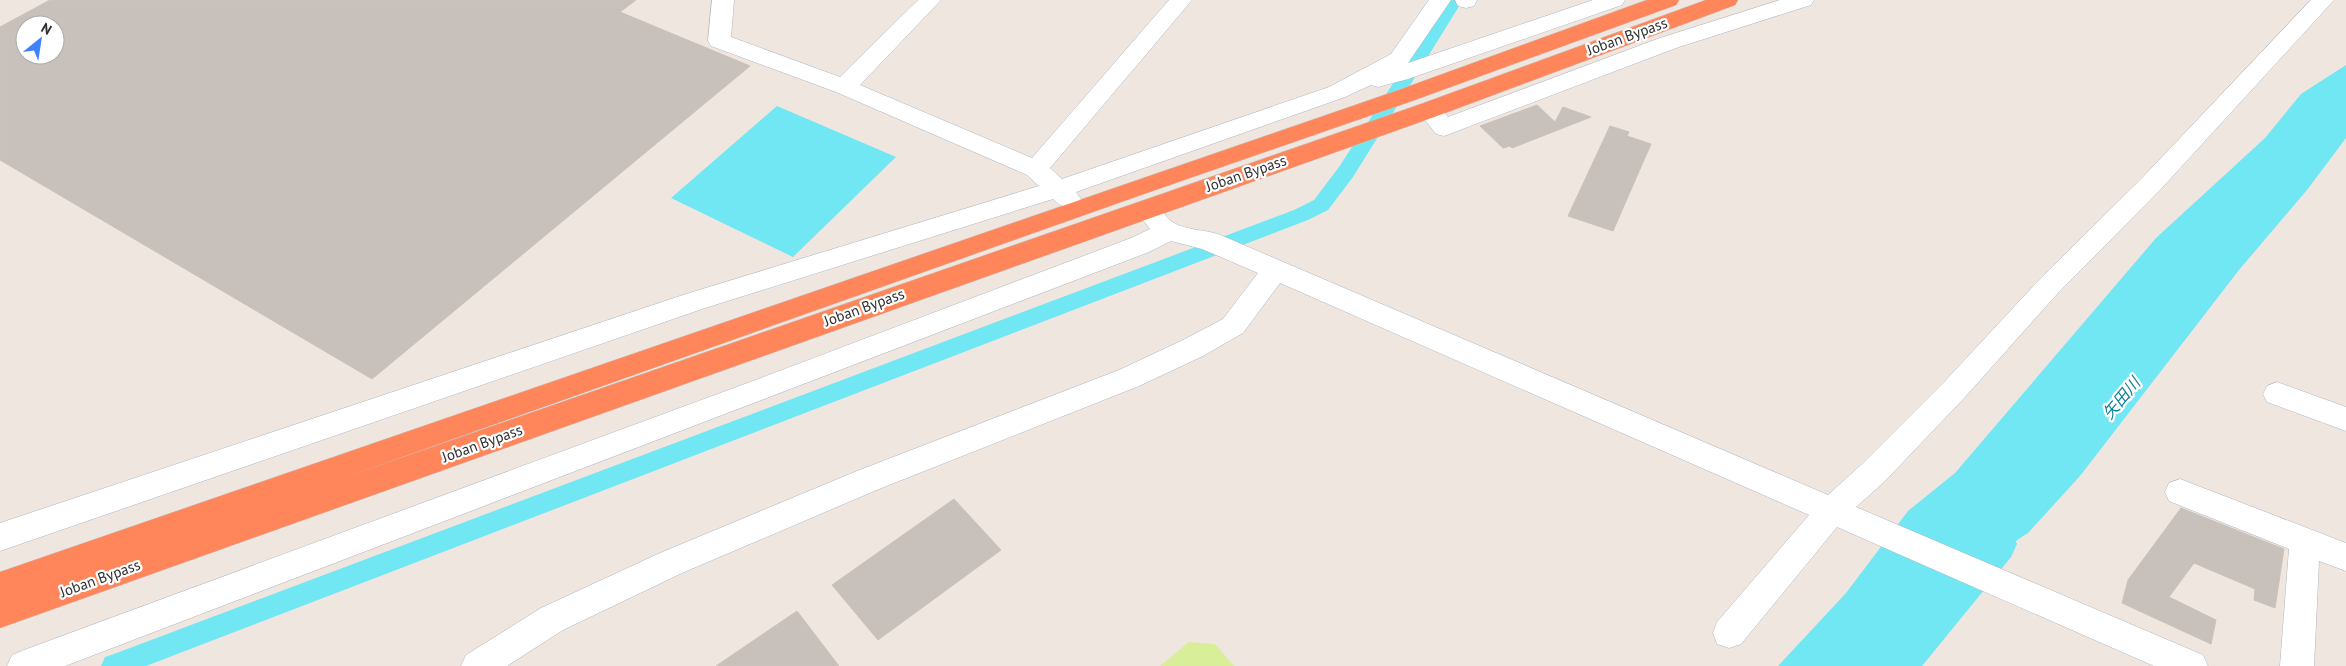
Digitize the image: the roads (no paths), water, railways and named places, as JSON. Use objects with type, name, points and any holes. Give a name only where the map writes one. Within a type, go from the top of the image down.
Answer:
[{"type":"highway","name":"Joban Bypass","points":[[0,613],[1361,132],[1404,96],[1668,0]]},
{"type":"highway","name":"Joban Bypass","points":[[0,586],[1079,208],[1383,114],[1429,110],[1727,0]]},
{"type":"street","points":[[743,0],[722,9],[719,42],[844,87],[1036,169],[1079,208]]},
{"type":"street","points":[[844,87],[930,0]]},
{"type":"street","points":[[1036,169],[1181,0]]},
{"type":"street","points":[[1358,83],[1398,59],[1440,0]]},
{"type":"street","points":[[0,537],[696,301],[1093,178],[1358,83],[1400,74],[1614,0]]},
{"type":"street","points":[[1429,110],[1444,128],[1668,43],[1803,0]]},
{"type":"street","points":[[1729,633],[1835,512],[1956,388],[2050,286],[2151,184],[2323,0]]},
{"type":"street","points":[[1146,208],[1166,230],[1209,241],[1235,252],[2191,666]]},
{"type":"street","points":[[24,666],[1140,245],[1158,237],[1166,230]]},
{"type":"street","points":[[478,666],[552,619],[671,562],[868,480],[1129,378],[1193,348],[1233,326],[1275,270]]},
{"type":"street","points":[[2278,394],[2346,419]]},
{"type":"street","points":[[2180,492],[2346,557]]},
{"type":"street","points":[[2297,666],[2305,541]]},
{"type":"water","points":[[2346,65],[2346,138],[2307,190],[2239,270],[2080,476],[2028,533],[1974,568],[1903,666],[1778,666],[1846,593],[1908,511],[1955,473],[2156,238],[2265,138],[2301,94]]},
{"type":"water","points":[[777,106],[896,157],[793,257],[671,198]]},
{"type":"waterway","points":[[114,666],[1301,215],[1321,205],[1346,172],[1455,0]]},
{"type":"waterway","name":"矢田川","points":[[1895,666],[1996,544]]}]
